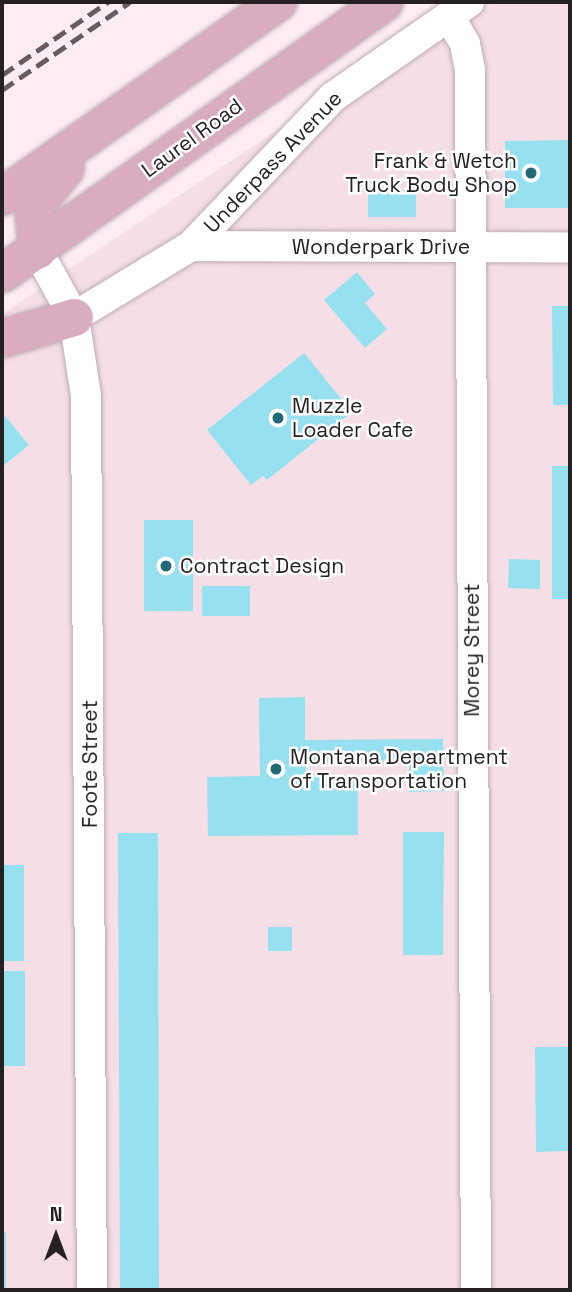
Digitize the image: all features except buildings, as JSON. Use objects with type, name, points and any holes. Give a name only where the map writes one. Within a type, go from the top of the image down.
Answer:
[{"type":"main road","points":[[2,196],[276,2]]},
{"type":"main road","name":"Laurel Road","points":[[2,274],[383,2]]},
{"type":"main road","points":[[37,250],[33,207],[103,125]]},
{"type":"main road","points":[[2,235],[22,238],[37,250]]},
{"type":"main road","points":[[2,338],[74,317]]},
{"type":"street","name":"Underpass Avenue","points":[[74,317],[191,246],[333,97],[459,9]]},
{"type":"street","name":"Morey Street","points":[[459,9],[470,63],[476,1290]]},
{"type":"street","name":"Wonderpark Drive","points":[[191,246],[570,247]]},
{"type":"street","name":"Foote Street","points":[[37,250],[74,317],[84,366],[89,452],[92,1290]]},
{"type":"shaded area","points":[[469,2],[570,2],[570,1290],[2,1290],[2,314]]},
{"type":"railway","points":[[2,75],[108,2]]},
{"type":"railway","points":[[2,90],[130,2]]},
{"type":"place","name":"Frank & Wetch Truck Body Shop","points":[[531,173]]},
{"type":"place","name":"Muzzle Loader Cafe","points":[[278,418]]},
{"type":"place","name":"Contract Design","points":[[166,566]]},
{"type":"place","name":"Montana Department of Transportation","points":[[276,769]]}]
